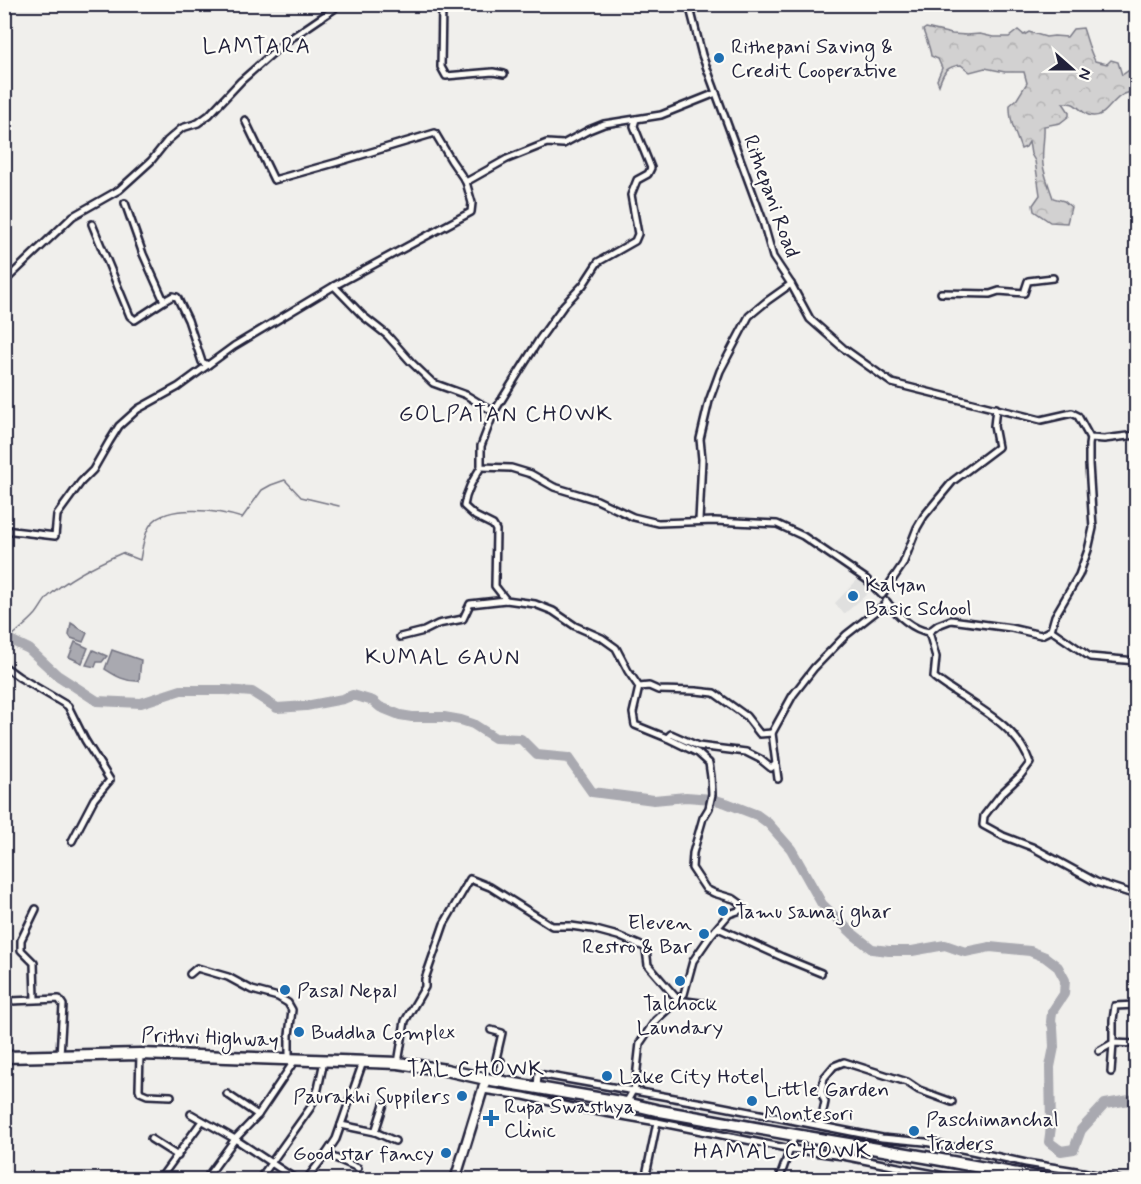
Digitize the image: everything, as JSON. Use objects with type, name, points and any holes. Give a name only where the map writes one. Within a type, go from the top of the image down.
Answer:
[{"type":"highway","name":"Prithvi Highway","points":[[4,1057],[140,1054],[398,1063],[446,1070],[484,1084],[499,1081],[1051,1179]]},
{"type":"main road","points":[[455,1179],[484,1084]]},
{"type":"street","points":[[4,282],[73,216],[119,190],[151,161],[167,141],[182,128],[198,123],[209,115],[242,81],[284,44],[334,9],[333,4]]},
{"type":"street","points":[[442,4],[441,68],[446,76],[493,72],[504,74]]},
{"type":"street","name":"Rithepani Road","points":[[689,4],[702,55],[762,218],[773,257],[810,319],[843,348],[892,383],[1041,420],[1072,413],[1078,416],[1090,438]]},
{"type":"street","points":[[466,182],[507,159],[547,143],[563,144],[604,124],[661,115],[716,93]]},
{"type":"street","points":[[506,600],[495,586],[496,530],[493,525],[475,516],[464,506],[466,494],[481,467],[481,446],[494,412],[539,340],[564,305],[583,285],[598,262],[635,241],[638,234],[631,195],[637,180],[648,174],[651,168],[634,126],[636,119]]},
{"type":"street","points":[[4,530],[55,536],[57,515],[81,482],[93,470],[119,426],[138,410],[178,387],[234,346],[334,286],[471,212],[472,204],[466,182],[435,133],[274,180],[245,120]]},
{"type":"street","points":[[124,203],[164,301]]},
{"type":"street","points":[[92,224],[130,316],[135,320],[173,296],[177,297],[188,320],[202,362],[208,365]]},
{"type":"street","points":[[941,293],[1024,292],[1028,281],[1053,278]]},
{"type":"street","points":[[699,521],[702,459],[700,439],[709,401],[720,371],[749,316],[791,284]]},
{"type":"street","points":[[334,286],[433,382],[466,395],[494,412]]},
{"type":"street","points":[[882,595],[903,564],[924,516],[953,481],[998,447],[994,426],[996,408]]},
{"type":"street","points":[[929,633],[938,624],[951,620],[1011,628],[1041,635],[1051,630],[1055,616],[1079,575],[1093,528],[1089,464],[1090,438],[1104,439],[1137,435]]},
{"type":"street","points":[[481,467],[511,468],[531,474],[554,487],[597,500],[633,517],[658,523],[715,521],[777,524],[803,536],[866,579],[909,622],[921,631],[929,633]]},
{"type":"street","points":[[400,637],[424,631],[438,624],[463,619],[470,604],[506,600],[535,604],[553,611],[575,627],[602,638],[616,648],[628,672],[639,687],[633,713],[635,725],[698,753],[709,763],[712,794],[693,853],[692,868],[706,889],[734,899],[741,904],[741,909],[729,914],[718,928],[693,962],[684,994],[655,1021],[640,1043],[635,1087],[626,1103]]},
{"type":"street","points":[[778,779],[772,733],[793,695],[814,668],[846,635],[887,602]]},
{"type":"street","points":[[1051,630],[1090,657],[1137,661]]},
{"type":"street","points":[[929,633],[936,657],[934,677],[992,716],[1010,732],[1026,752],[1030,763],[984,816],[983,825],[1003,836],[1032,847],[1096,882],[1137,895]]},
{"type":"street","points":[[4,666],[68,706],[85,740],[110,780],[94,799],[72,841]]},
{"type":"street","points":[[639,687],[714,693],[746,716],[760,734],[772,733]]},
{"type":"street","points":[[667,738],[671,734],[698,746],[746,752],[771,768],[776,764]]},
{"type":"street","points":[[398,1063],[405,1021],[425,987],[425,979],[444,924],[470,879],[490,887],[552,926],[592,928],[644,947],[648,965],[678,1000],[708,1004]]},
{"type":"street","points":[[35,999],[34,963],[21,950],[20,945],[36,909]]},
{"type":"street","points":[[718,928],[821,973]]},
{"type":"street","points":[[190,974],[197,968],[228,977],[252,990],[278,997],[288,1003],[292,1010],[289,1035],[292,1059],[258,1115],[235,1139],[205,1179]]},
{"type":"street","points":[[11,1001],[59,999],[63,1005],[60,1055]]},
{"type":"street","points":[[1111,1072],[1114,1006],[1137,1005]]},
{"type":"street","points":[[491,1030],[502,1033],[496,1059],[501,1061],[499,1081]]},
{"type":"street","points":[[1099,1051],[1113,1044],[1137,1044]]},
{"type":"street","points":[[140,1054],[140,1092],[147,1095],[171,1096]]},
{"type":"street","points":[[259,1179],[311,1107],[318,1089],[324,1059]]},
{"type":"street","points":[[306,1179],[336,1139],[364,1061]]},
{"type":"street","points":[[820,1125],[825,1102],[821,1092],[824,1078],[834,1066],[844,1062],[907,1082],[919,1090],[952,1102]]},
{"type":"street","points":[[537,1088],[538,1074],[882,1138],[925,1142],[1119,1179]]},
{"type":"street","points":[[484,1084],[577,1108],[791,1149],[843,1156],[966,1179]]},
{"type":"street","points":[[227,1094],[258,1115]]},
{"type":"street","points":[[375,1132],[384,1104]]},
{"type":"street","points":[[191,1114],[297,1179]]},
{"type":"street","points":[[159,1179],[202,1121]]},
{"type":"street","points":[[645,1179],[657,1122]]},
{"type":"street","points":[[341,1125],[375,1132],[395,1141]]},
{"type":"street","points":[[779,1179],[795,1135]]},
{"type":"street","points":[[151,1139],[178,1156]]},
{"type":"street","points":[[327,1154],[358,1167]]},
{"type":"street","points":[[922,1172],[925,1157]]},
{"type":"street","points":[[903,1179],[905,1169]]},
{"type":"street","points":[[115,1179],[117,1177],[121,1179]]},
{"type":"shaded area","name":"Kalyan Basic School","points":[[860,577],[873,589],[844,614],[835,603]]},
{"type":"shaded area","points":[[71,623],[87,633],[83,642],[69,635]]},
{"type":"shaded area","points":[[75,642],[88,648],[82,663],[69,657]]},
{"type":"shaded area","points":[[93,650],[107,656],[102,662],[97,662],[95,667],[86,665]]},
{"type":"shaded area","points":[[112,650],[141,660],[139,681],[125,679],[105,669]]},
{"type":"green space","points":[[926,28],[952,34],[980,34],[993,37],[1009,37],[1018,30],[1024,35],[1029,32],[1046,37],[1067,37],[1073,29],[1083,28],[1095,61],[1107,64],[1111,60],[1118,62],[1122,75],[1136,68],[1136,92],[1122,95],[1104,113],[1090,116],[1073,104],[1063,103],[1069,116],[1060,123],[1044,126],[1042,159],[1044,170],[1053,198],[1064,201],[1071,207],[1067,223],[1050,222],[1034,211],[1033,205],[1040,195],[1035,161],[1029,142],[1021,149],[1010,111],[1010,105],[1017,99],[1027,83],[1024,72],[1005,72],[985,68],[970,72],[961,65],[946,71],[939,85],[937,80],[942,68],[938,59],[931,56],[923,30]]},
{"type":"waterway","points":[[4,635],[12,636],[38,612],[50,595],[84,571],[122,553],[140,560],[151,524],[159,517],[169,513],[195,510],[242,518],[262,490],[285,480],[301,497],[339,506]]},
{"type":"waterway","points":[[4,637],[29,649],[57,675],[97,701],[141,703],[181,690],[226,690],[252,692],[277,708],[306,706],[353,695],[373,701],[380,707],[400,715],[461,720],[473,724],[495,738],[521,739],[537,755],[568,758],[592,792],[654,800],[686,797],[712,799],[757,815],[768,823],[791,849],[822,904],[872,949],[912,951],[945,945],[965,952],[990,947],[1030,951],[1045,957],[1058,967],[1065,980],[1064,994],[1052,1012],[1051,1022],[1054,1047],[1050,1067],[1049,1142],[1061,1151],[1074,1149],[1081,1130],[1105,1104],[1136,1099]]},
{"type":"place","name":"Rithepani Saving & Credit Cooperative","points":[[719,58]]},
{"type":"place","name":"Kalyan Basic School","points":[[853,596]]},
{"type":"place","name":"Tamu samaj ghar","points":[[723,911]]},
{"type":"place","name":"Eleven Restro & Bar","points":[[704,934]]},
{"type":"place","name":"Talchock Laundary","points":[[680,981]]},
{"type":"place","name":"Pasal Nepal","points":[[285,990]]},
{"type":"place","name":"Buddha Complex","points":[[299,1032]]},
{"type":"place","name":"Lake City Hotel","points":[[607,1076]]},
{"type":"place","name":"Paurakhi Suppilers","points":[[462,1096]]},
{"type":"place","name":"Little Garden Montesori","points":[[752,1101]]},
{"type":"place","name":"Rupa Swasthya Clinic","points":[[491,1118]]},
{"type":"place","name":"Paschimanchal Traders","points":[[914,1131]]},
{"type":"place","name":"Good star fancy","points":[[446,1153]]},
{"type":"district","name":"LAMTARA","points":[[257,45]]},
{"type":"district","name":"GOLPATAN CHOWK","points":[[506,413]]},
{"type":"district","name":"KUMAL GAUN","points":[[443,656]]},
{"type":"district","name":"TAL CHOWK","points":[[476,1068]]},
{"type":"district","name":"HAMAL CHOWK","points":[[783,1150]]}]
